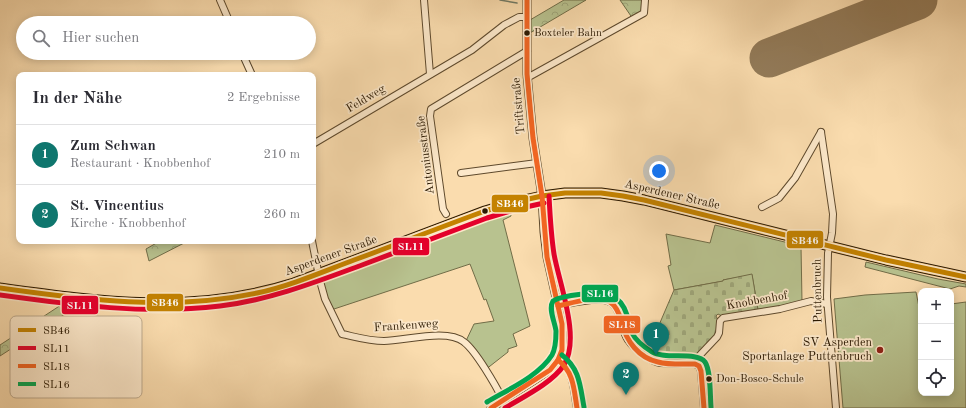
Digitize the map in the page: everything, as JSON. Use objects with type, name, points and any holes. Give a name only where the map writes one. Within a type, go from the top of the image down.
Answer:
[{"type":"main road","name":"Asperdener Straße","points":[[0,288],[106,301],[140,303],[185,303],[236,298],[288,285],[485,211],[542,196],[583,192],[623,196],[829,246],[966,277]]},
{"type":"street","points":[[220,0],[227,16]]},
{"type":"street","points":[[424,0],[430,74]]},
{"type":"street","name":"Triftstraße","points":[[527,0],[527,78],[542,196],[544,238],[562,324],[562,350],[558,360]]},
{"type":"street","points":[[527,78],[644,13],[645,0]]},
{"type":"street","name":"Feldweg","points":[[316,142],[472,50],[504,25],[519,17],[527,17]]},
{"type":"street","name":"Antoniusstraße","points":[[446,214],[443,209],[430,116],[431,109],[527,51]]},
{"type":"street","points":[[245,60],[251,72]]},
{"type":"street","name":"Puttenbruch","points":[[762,207],[779,198],[795,178],[821,132],[833,214],[832,233],[829,246],[827,304],[836,408]]},
{"type":"street","points":[[461,173],[537,162]]},
{"type":"street","points":[[313,244],[319,274]]},
{"type":"street","name":"Frankenweg","points":[[319,274],[325,299],[342,334],[362,339],[384,341],[445,335],[464,341],[498,390],[503,400]]},
{"type":"street","points":[[558,306],[586,300],[604,300],[612,303],[621,318],[628,341],[646,356],[660,363],[695,364],[699,366],[701,371],[704,408]]},
{"type":"street","name":"Knobbenhof","points":[[695,364],[700,355],[717,337],[719,333],[720,321],[723,318],[780,309],[811,302],[827,304]]},
{"type":"street","points":[[490,408],[550,370],[558,360],[565,364],[571,374],[577,408]]},
{"type":"green space","points":[[564,0],[586,0],[530,33],[530,20]]},
{"type":"green space","points":[[620,0],[644,0],[644,13],[633,19]]},
{"type":"green space","points":[[510,211],[511,216],[503,220],[530,326],[513,334],[517,346],[508,349],[508,352],[485,370],[465,343],[474,324],[494,321],[470,264],[331,310],[320,281],[489,216]]},
{"type":"green space","points":[[715,225],[801,246],[802,302],[758,310],[752,275],[674,290],[668,266],[671,265],[666,234],[710,243]]},
{"type":"green space","points":[[155,244],[182,244],[149,261],[146,249]]},
{"type":"green space","points":[[866,262],[966,284],[966,287],[959,286],[946,288],[865,267]]},
{"type":"green space","points":[[752,274],[758,310],[722,316],[718,314],[716,316],[718,328],[716,334],[708,345],[694,359],[665,360],[659,356],[656,332],[674,290]]},
{"type":"green space","name":"SV Asperden Sportanlage Puttenbruch","points":[[916,292],[918,302],[918,396],[954,396],[954,304],[966,302],[966,408],[843,408],[834,299],[865,295]]},
{"type":"green space","points":[[64,303],[74,304],[62,316],[44,316]]},
{"type":"green space","points":[[10,338],[10,350],[0,356],[0,345]]},
{"type":"waterway","points":[[500,0],[517,3]]},
{"type":"runway","points":[[769,58],[918,0]]},
{"type":"transit line","name":"SL18","points":[[491,408],[550,370],[558,360],[562,350],[562,324],[547,257],[542,196],[533,138],[527,74],[527,0]]},
{"type":"transit line","name":"SB46","points":[[0,288],[96,300],[128,302],[193,302],[257,293],[294,283],[485,211],[515,202],[565,193],[601,193],[644,200],[886,260],[966,277]]},
{"type":"transit line","name":"SL11","points":[[505,408],[545,384],[559,372],[569,354],[570,326],[554,254],[549,196]]},
{"type":"transit line","name":"SL11","points":[[0,295],[110,308],[138,309],[193,309],[239,303],[292,290],[487,218],[544,203]]},
{"type":"transit line","name":"SL16","points":[[487,402],[531,376],[539,370],[552,355],[556,337],[551,312],[553,301],[568,296],[598,293],[610,295],[620,302],[627,315],[629,326],[634,336],[640,344],[652,352],[665,355],[695,357],[705,362],[709,377],[711,407]]},
{"type":"transit line","name":"SL18","points":[[558,306],[592,299],[610,302],[618,311],[624,330],[630,342],[639,353],[651,360],[662,363],[695,364],[699,366],[701,371],[704,408]]},
{"type":"transit line","name":"SL16","points":[[562,355],[568,360],[576,372],[584,407]]},
{"type":"transit line","name":"SL18","points":[[558,360],[570,376],[574,388],[577,408]]},
{"type":"place","name":"Boxteler Bahn","points":[[527,33]]},
{"type":"place","name":"SV Asperden Sportanlage Puttenbruch","points":[[880,350]]},
{"type":"place","name":"Zum Schwan","points":[[656,355]]},
{"type":"place","name":"Don-Bosco-Schule","points":[[709,379]]},
{"type":"place","name":"St. Vincentius","points":[[626,395]]}]
